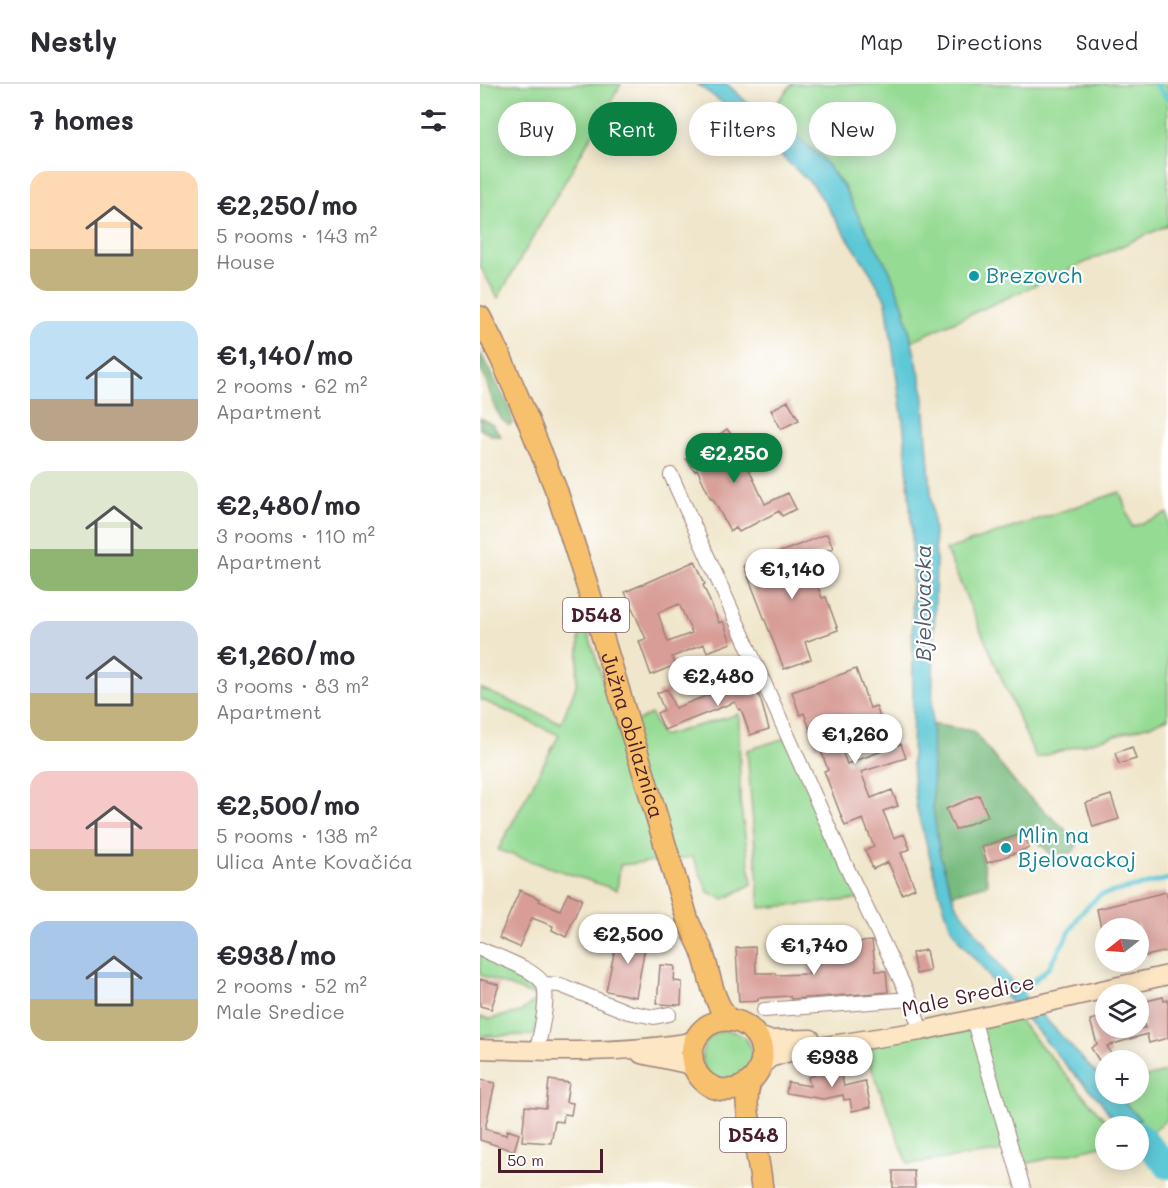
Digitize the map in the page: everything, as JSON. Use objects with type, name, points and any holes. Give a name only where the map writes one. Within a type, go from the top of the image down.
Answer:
[{"type":"main road","name":"Južna obilaznica","points":[[480,318],[509,376],[557,492],[688,921],[701,949],[717,1000],[729,1020]]},
{"type":"main road","name":"Južna obilaznica","points":[[688,921],[693,963],[704,1003],[706,1021],[700,1034]]},
{"type":"main road","name":"Male Sredice","points":[[755,1074],[770,1058],[783,1054],[921,1031],[1168,975]]},
{"type":"main road","points":[[480,1049],[618,1050],[679,1044],[689,1042],[710,1025],[729,1020],[749,1028],[756,1035]]},
{"type":"main road","name":"D548","points":[[700,1034],[693,1047],[692,1058],[701,1079],[722,1090],[732,1090],[742,1088],[755,1074]]},
{"type":"main road","name":"D548","points":[[756,1035],[761,1045],[762,1056],[747,1094],[747,1107],[755,1143],[760,1188]]},
{"type":"main road","name":"Male Sredice","points":[[756,1035],[769,1040],[861,1040]]},
{"type":"main road","points":[[618,1050],[670,1059],[695,1069]]},
{"type":"main road","name":"D548","points":[[722,1090],[733,1108],[760,1188]]},
{"type":"street","points":[[671,475],[846,866],[910,999],[921,1031]]},
{"type":"street","points":[[480,949],[533,973],[543,984],[546,999],[537,1051]]},
{"type":"street","points":[[543,984],[560,985],[628,1012],[654,1017],[669,1014]]},
{"type":"street","points":[[764,1010],[910,999]]},
{"type":"street","points":[[973,1019],[1023,1188]]},
{"type":"green space","points":[[480,84],[621,84],[611,102],[588,102],[588,141],[498,298],[480,266]]},
{"type":"green space","points":[[792,84],[1168,84],[1168,225],[905,344],[901,320],[812,174],[792,156],[797,156],[797,102],[778,102]]},
{"type":"green space","points":[[480,352],[509,407],[513,423],[509,425],[502,420],[495,408],[480,369]]},
{"type":"green space","points":[[480,418],[492,424],[501,436],[494,436],[480,429]]},
{"type":"green space","points":[[1120,492],[1132,527],[1168,513],[1168,718],[1036,758],[946,550]]},
{"type":"green space","points":[[579,605],[629,762],[634,769],[629,725],[651,714],[662,736],[739,714],[740,802],[752,884],[724,899],[708,892],[693,857],[620,865],[617,890],[498,850],[559,735],[480,699],[480,688],[561,723],[576,686]]},
{"type":"green space","points":[[924,723],[973,731],[1019,788],[1079,842],[1072,853],[1051,854],[1027,831],[979,846],[988,884],[945,896],[922,816]]},
{"type":"green space","points":[[789,737],[862,899],[760,908],[747,750]]},
{"type":"green space","points":[[480,955],[514,968],[541,987],[535,1035],[480,1036],[480,1017],[490,1019],[520,1012],[536,1000],[535,996],[480,975]]},
{"type":"green space","points":[[1011,1011],[1101,1116],[1095,1116],[1095,1147],[1016,1166],[1011,1150],[908,1164],[861,1040]]},
{"type":"green space","points":[[727,1031],[736,1033],[747,1042],[752,1056],[750,1065],[741,1076],[727,1081],[718,1079],[707,1070],[702,1056],[704,1047],[713,1036]]},
{"type":"green space","points":[[1168,1071],[1168,1118],[1149,1134],[1149,1116],[1131,1116],[1122,1104],[1149,1104],[1149,1076]]},
{"type":"water","points":[[697,84],[727,84],[747,102],[722,102]]},
{"type":"water","points":[[797,137],[809,147],[809,156],[821,157],[844,187],[890,271],[904,308],[923,389],[936,559],[932,713],[933,807],[940,856],[955,903],[1014,985],[1095,1072],[1095,1095],[996,987],[961,943],[951,928],[939,891],[916,805],[912,763],[912,530],[904,429],[886,301],[870,272],[814,186],[782,156],[797,156]]},
{"type":"water","points":[[1103,1104],[1126,1104],[1137,1116],[1111,1116]]},
{"type":"building","points":[[788,401],[799,420],[781,429],[771,410]]},
{"type":"building","points":[[727,429],[743,450],[741,452],[765,504],[788,493],[796,509],[782,516],[779,511],[739,532],[736,528],[730,531],[697,469],[695,471],[686,459]]},
{"type":"building","points":[[827,534],[833,548],[807,558],[822,598],[826,597],[838,630],[805,642],[811,659],[784,669],[744,566]]},
{"type":"building","points":[[695,561],[719,623],[723,621],[731,643],[707,652],[704,644],[672,657],[675,665],[651,675],[639,641],[646,639],[625,592]],"holes":[[[679,604],[692,633],[668,642],[658,613]]]},
{"type":"building","points":[[856,669],[870,708],[876,706],[882,723],[837,739],[847,764],[901,744],[906,758],[861,772],[871,798],[892,790],[898,806],[883,811],[894,838],[904,834],[910,849],[901,853],[915,888],[902,894],[888,862],[873,869],[865,850],[874,847],[863,819],[845,826],[824,771],[828,770],[819,745],[816,746],[804,713],[800,715],[792,692]]},
{"type":"building","points":[[752,678],[769,729],[750,735],[741,709],[739,710],[735,702],[664,730],[657,713],[664,710],[657,693],[667,689],[675,708]]},
{"type":"building","points":[[1132,747],[1136,759],[1119,764],[1115,753]]},
{"type":"building","points":[[979,795],[988,816],[955,830],[946,809]]},
{"type":"building","points":[[1111,795],[1119,819],[1093,827],[1086,803]]},
{"type":"building","name":"Mlin na Bjelovackoj","points":[[1024,833],[1029,848],[987,863],[982,847]]},
{"type":"building","points":[[520,890],[560,910],[568,893],[582,899],[566,937],[552,930],[553,926],[532,918],[519,947],[499,938]]},
{"type":"building","points":[[1166,892],[1168,951],[1149,955],[1149,918],[1099,918],[1097,909]]},
{"type":"building","points":[[638,927],[648,930],[636,997],[606,991],[617,939],[634,942]]},
{"type":"building","points":[[872,941],[876,971],[886,971],[888,992],[791,999],[790,996],[758,998],[758,1001],[739,1002],[736,948],[755,947],[756,973],[809,974],[807,960],[834,958],[833,946]]},
{"type":"building","points":[[926,950],[930,971],[916,974],[912,953]]},
{"type":"building","points":[[660,965],[675,966],[674,981],[682,982],[681,1005],[657,1004]]},
{"type":"building","points":[[480,979],[499,985],[491,1009],[480,1006]]},
{"type":"building","points":[[1163,997],[1164,1001],[1168,1000],[1168,1038],[1149,1043],[1148,1038],[1149,1000]]},
{"type":"building","points":[[1095,1019],[1095,1037],[1090,1020]]},
{"type":"building","points":[[1095,1038],[1134,1038],[1107,1046],[1109,1050],[1095,1050],[1095,1054],[1091,1048],[1097,1044]]},
{"type":"building","points":[[839,1065],[844,1086],[865,1081],[871,1107],[852,1111],[850,1099],[844,1100],[843,1095],[823,1099],[786,1093],[788,1082],[810,1086],[808,1077],[815,1075],[814,1071]]},
{"type":"building","points":[[480,1080],[495,1083],[485,1129],[506,1135],[507,1130],[519,1134],[514,1151],[480,1140]]},
{"type":"building","points":[[549,1080],[569,1083],[566,1102],[573,1103],[571,1115],[564,1114],[563,1122],[555,1121],[551,1143],[522,1141],[525,1106],[546,1108]]},
{"type":"building","points":[[893,1171],[914,1171],[915,1188],[893,1188]]},
{"type":"waterway","points":[[1155,84],[1168,99]]},
{"type":"waterway","points":[[1018,996],[1049,967],[1080,914],[1100,895],[1168,879]]},
{"type":"waterway","name":"Bjelovacka","points":[[1149,1146],[1168,1166]]},
{"type":"place","name":"Brezovch","points":[[974,276]]},
{"type":"place","name":"Mlin na Bjelovackoj","points":[[1006,848]]}]
